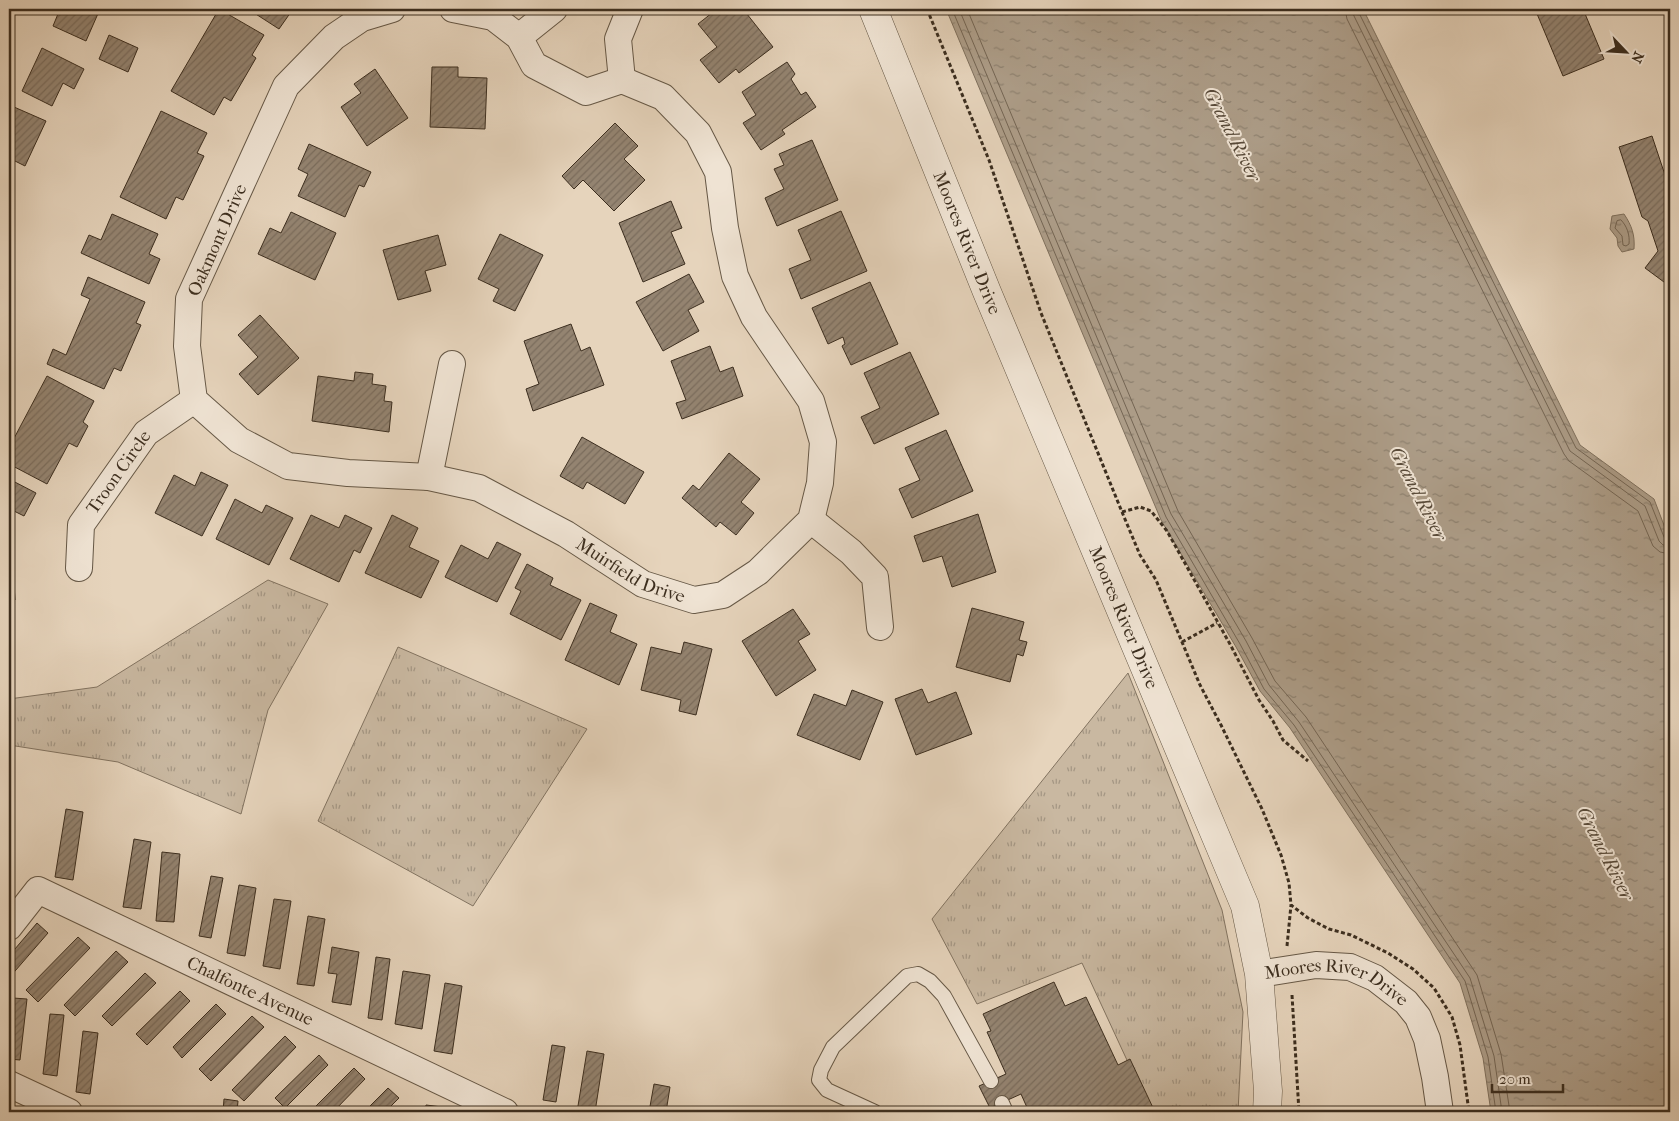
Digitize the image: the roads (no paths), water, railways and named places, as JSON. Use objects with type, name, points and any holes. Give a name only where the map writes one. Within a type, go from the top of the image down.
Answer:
[{"type":"street","name":"Oakmont Drive","points":[[194,400],[187,346],[189,299],[286,86],[334,37],[362,18],[392,9]]},
{"type":"street","points":[[453,9],[493,17],[519,38],[534,65],[586,92],[622,80],[663,97],[698,133],[718,172],[725,228],[735,276],[754,318],[811,401],[823,442],[820,483],[811,520],[851,552],[875,577],[880,627]]},
{"type":"street","points":[[519,38],[554,9]]},
{"type":"street","points":[[622,80],[618,39],[630,9]]},
{"type":"street","name":"Moores River Drive","points":[[873,9],[987,292],[1245,906],[1259,974],[1316,966],[1350,967],[1375,978],[1406,1002],[1418,1017],[1427,1039],[1440,1112]]},
{"type":"street","points":[[194,400],[238,440],[288,466],[348,473],[429,477],[452,364]]},
{"type":"street","name":"Troon Circle","points":[[79,568],[80,525],[146,433],[194,400]]},
{"type":"street","name":"Muirfield Drive","points":[[429,477],[479,488],[566,534],[643,584],[694,600],[723,595],[758,572],[811,520]]},
{"type":"street","name":"Chalfonte Avenue","points":[[9,927],[38,890],[506,1112]]},
{"type":"street","points":[[1259,974],[1268,1091],[1267,1112]]},
{"type":"street","points":[[9,1084],[69,1112]]},
{"type":"lane","points":[[875,1112],[828,1090],[819,1080],[820,1070],[833,1047],[908,976],[918,974],[930,981],[944,996],[991,1081]]},
{"type":"water","name":"Grand River","points":[[946,9],[1363,9],[1580,445],[1654,499],[1670,541],[1670,1112],[1491,1112],[1483,1058],[1460,983],[1290,728],[1260,691],[1161,520]]},
{"type":"water","points":[[1624,214],[1632,231],[1634,249],[1622,252],[1618,246],[1617,238],[1610,229],[1612,216]]}]
